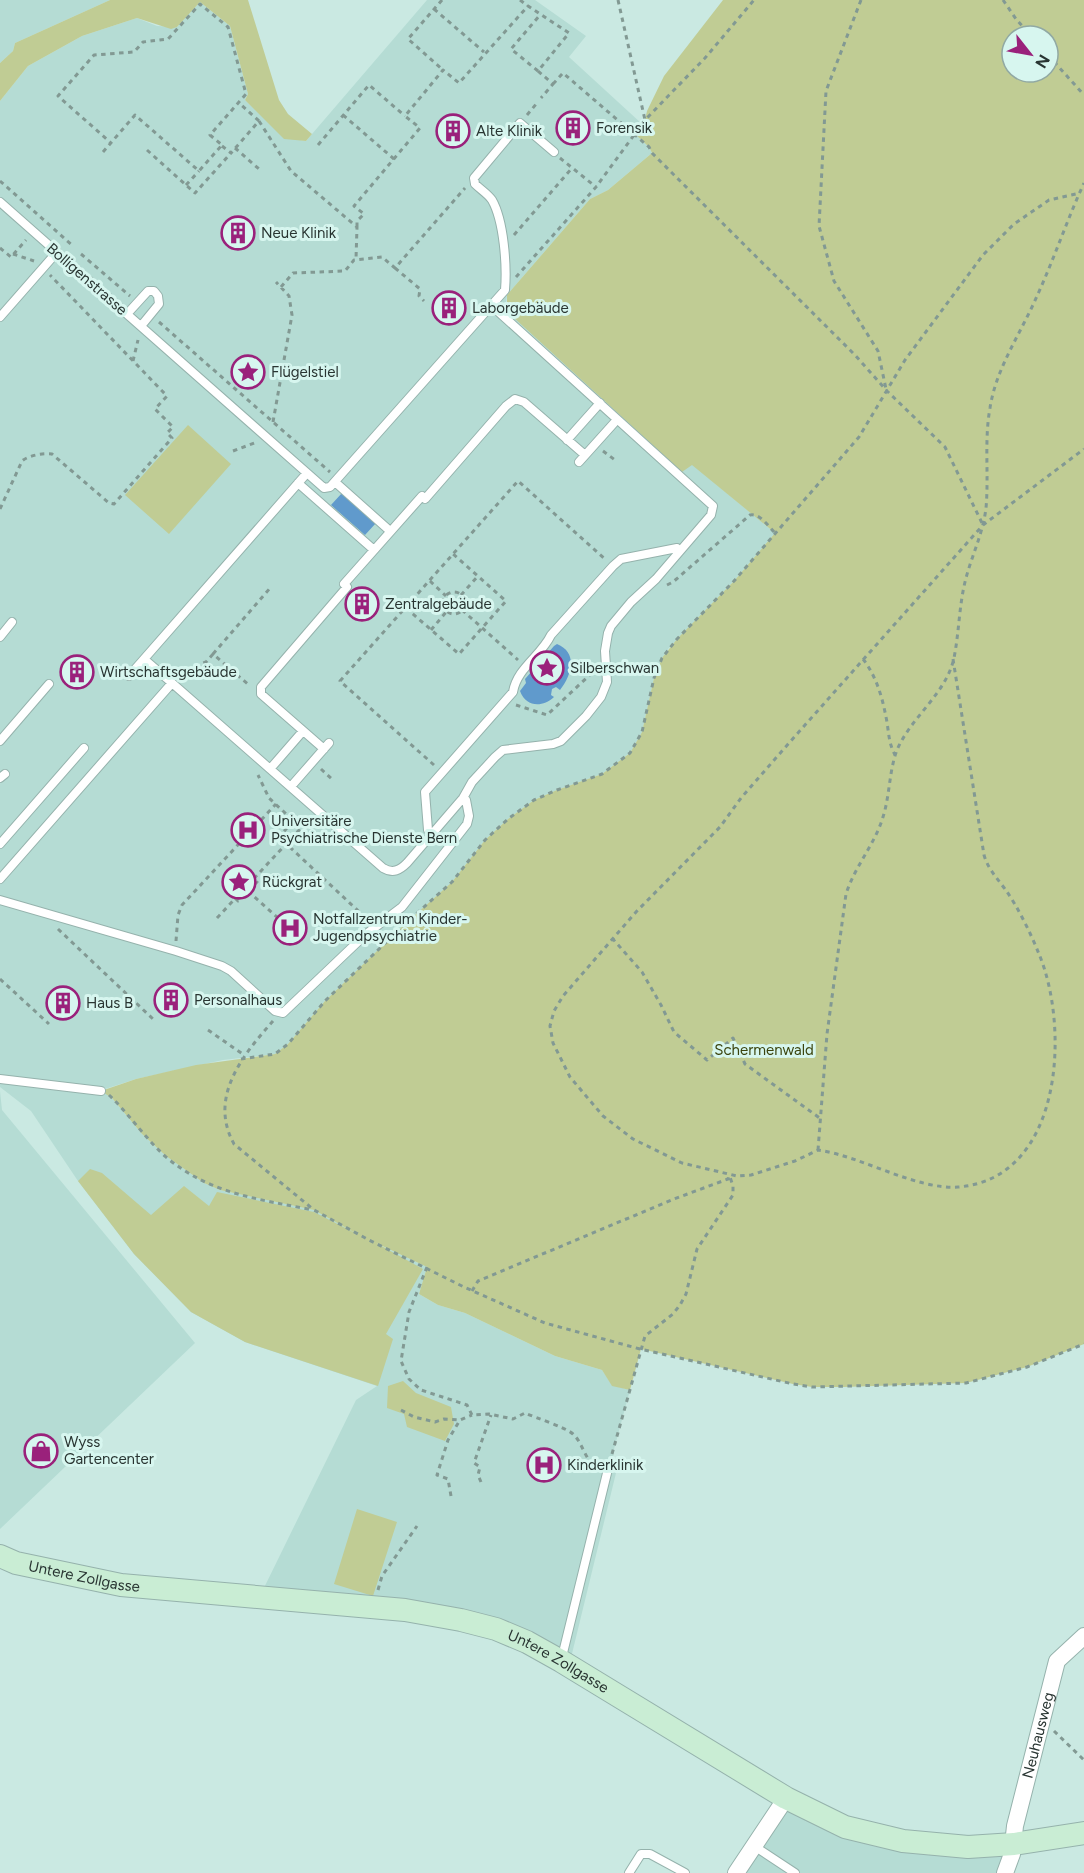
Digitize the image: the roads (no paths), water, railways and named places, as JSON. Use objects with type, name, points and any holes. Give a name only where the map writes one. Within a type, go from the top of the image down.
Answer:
[{"type":"street","name":"Untere Zollgasse","points":[[0,1556],[16,1563],[121,1585],[405,1610],[496,1629],[527,1642],[561,1661],[786,1798],[845,1827],[903,1841],[968,1847],[1014,1845],[1084,1833]]},
{"type":"street","name":"Neuhausweg","points":[[1005,1873],[1014,1845],[1015,1826],[1057,1661],[1084,1636]]},
{"type":"street","points":[[736,1873],[786,1798]]},
{"type":"lane","points":[[390,531],[336,480],[505,290],[505,246],[496,209],[490,197],[473,181],[475,176],[520,123],[554,152]]},
{"type":"lane","name":"Bolligenstrasse","points":[[0,202],[326,489],[336,480]]},
{"type":"lane","points":[[0,317],[57,252]]},
{"type":"lane","points":[[127,314],[148,291],[154,291],[159,302],[141,326]]},
{"type":"lane","points":[[144,659],[388,871],[404,866],[463,798],[472,782],[503,750],[552,744],[561,741],[570,733],[604,690],[607,682],[606,641],[611,626],[631,602],[651,584],[714,510],[713,506],[492,306]]},
{"type":"lane","points":[[294,783],[326,746],[303,731],[261,694],[261,687],[347,587],[344,584],[390,531],[422,496],[425,499],[510,401],[515,399],[524,402],[567,440],[582,459],[614,423]]},
{"type":"lane","points":[[567,440],[600,403]]},
{"type":"lane","points":[[129,676],[307,473]]},
{"type":"lane","points":[[298,483],[374,550]]},
{"type":"lane","points":[[433,833],[428,830],[425,792],[507,700],[513,692],[515,680],[547,644],[551,635],[621,560],[677,548],[680,551]]},
{"type":"lane","points":[[0,637],[12,622]]},
{"type":"lane","points":[[0,879],[172,683]]},
{"type":"lane","points":[[0,741],[49,684]]},
{"type":"lane","points":[[270,769],[303,731]]},
{"type":"lane","points":[[0,844],[84,748]]},
{"type":"lane","points":[[0,900],[176,951],[228,969],[280,1013],[289,1009],[365,935],[402,907],[466,824],[469,816],[466,800],[463,798]]},
{"type":"lane","points":[[0,1078],[101,1091]]},
{"type":"lane","points":[[561,1661],[608,1469]]},
{"type":"lane","points":[[754,1846],[795,1873]]},
{"type":"lane","points":[[629,1873],[641,1854],[650,1854],[685,1873]]},
{"type":"water","points":[[342,493],[376,523],[365,535],[331,505]]},
{"type":"water","points":[[557,644],[564,648],[571,659],[570,672],[560,690],[556,687],[552,689],[551,695],[554,697],[549,701],[540,704],[530,703],[520,691],[526,683],[525,679]]},
{"type":"place","name":"Forensik","points":[[573,128]]},
{"type":"place","name":"Alte Klinik","points":[[453,131]]},
{"type":"place","name":"Neue Klinik","points":[[238,233]]},
{"type":"place","name":"Laborgebäude","points":[[449,308]]},
{"type":"place","name":"Flügelstiel","points":[[248,372]]},
{"type":"place","name":"Zentralgebäude","points":[[362,604]]},
{"type":"place","name":"Silberschwan","points":[[547,668]]},
{"type":"place","name":"Wirtschaftsgebäude","points":[[77,672]]},
{"type":"place","name":"Universitäre Psychiatrische Dienste Bern","points":[[248,830]]},
{"type":"place","name":"Rückgrat","points":[[239,882]]},
{"type":"place","name":"Notfallzentrum Kinder- Jugendpsychiatrie","points":[[290,928]]},
{"type":"place","name":"Personalhaus","points":[[171,1000]]},
{"type":"place","name":"Haus B","points":[[63,1003]]},
{"type":"place","name":"Wyss Gartencenter","points":[[41,1451]]},
{"type":"place","name":"Kinderklinik","points":[[544,1465]]},
{"type":"park label","name":"Schermenwald","points":[[764,1050]]}]
